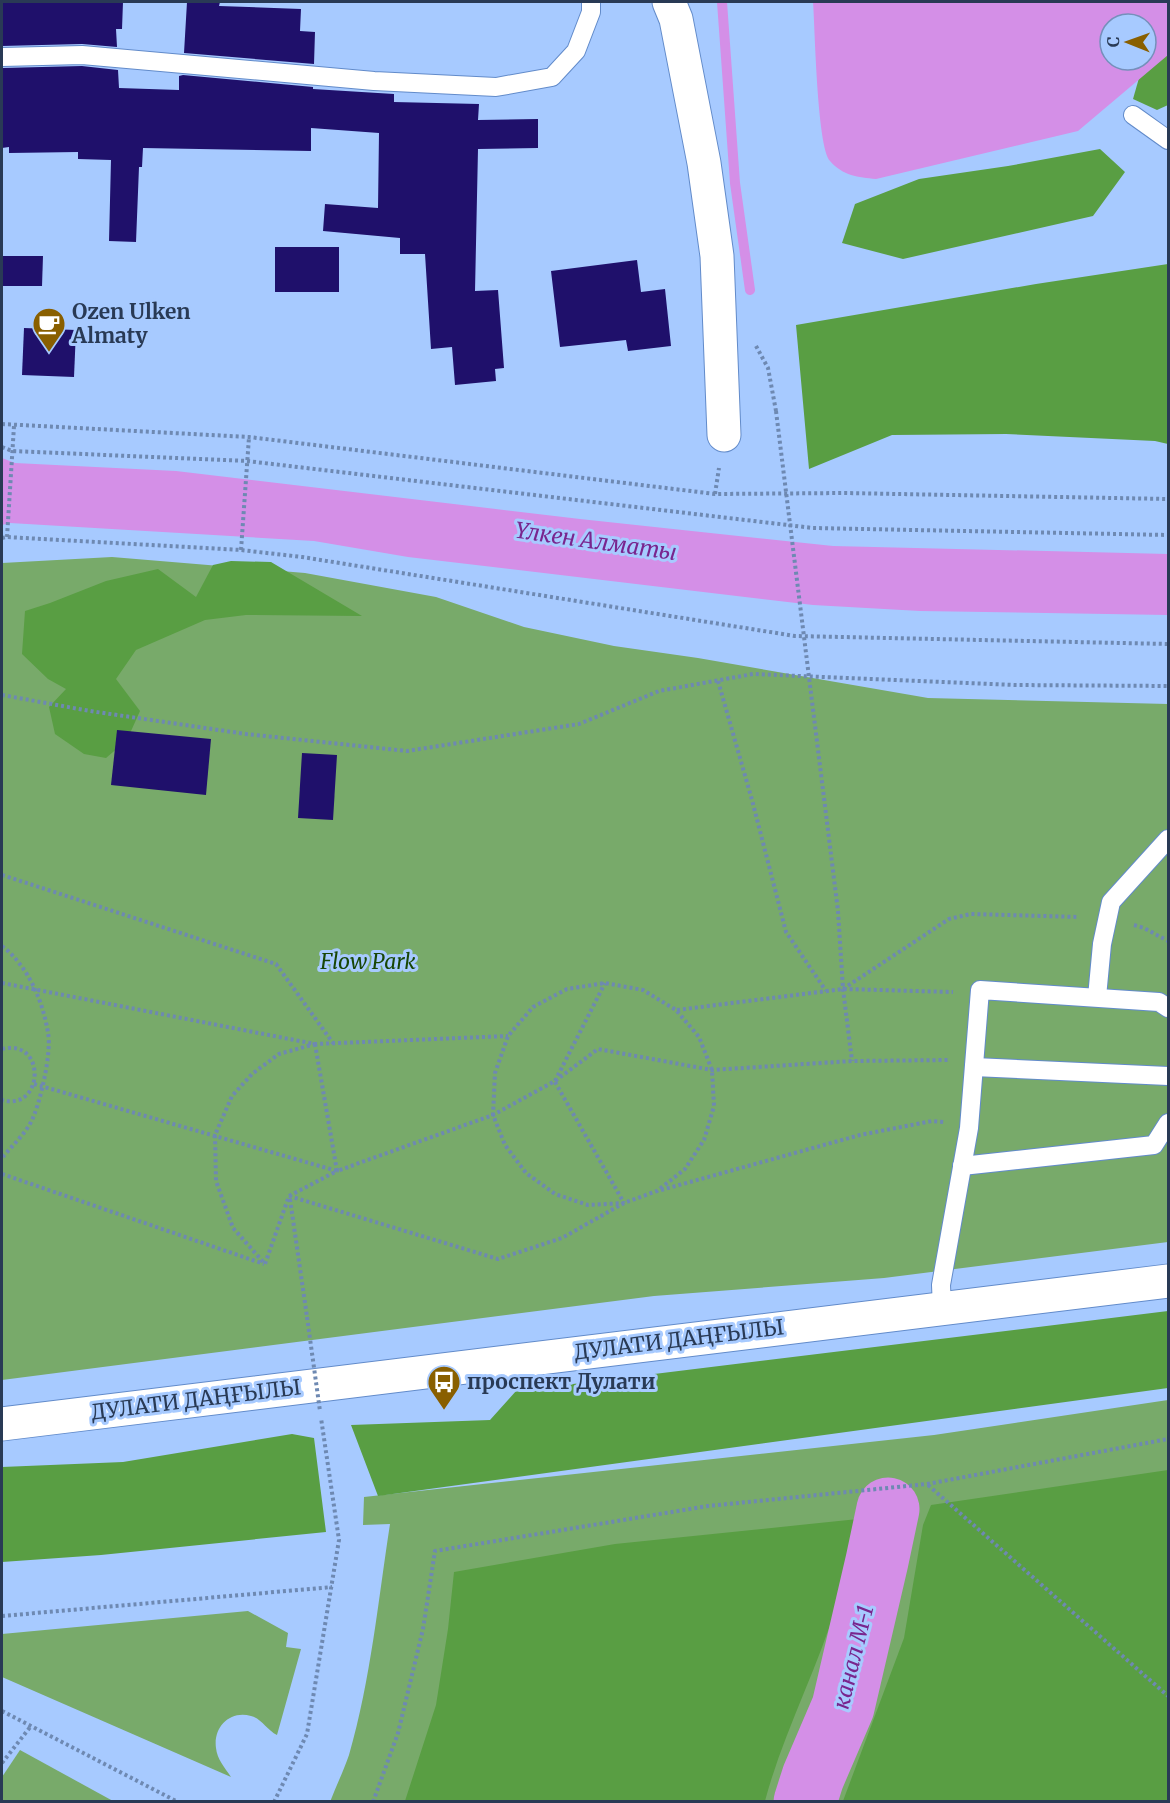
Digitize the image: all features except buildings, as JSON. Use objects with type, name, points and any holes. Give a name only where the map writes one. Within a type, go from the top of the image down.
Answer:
[{"type":"main road","points":[[669,2],[676,19],[704,164],[717,256],[724,435]]},
{"type":"main road","name":"ДУЛАТИ ДАҢҒЫЛЫ","points":[[4,1423],[1168,1281]]},
{"type":"lane","points":[[2,57],[82,55],[374,81],[496,87],[552,77],[576,51],[591,12],[591,2]]},
{"type":"lane","points":[[1133,115],[1168,140]]},
{"type":"lane","points":[[1097,997],[1102,944],[1111,902],[1168,839]]},
{"type":"lane","points":[[942,1308],[941,1285],[969,1128],[980,990],[1159,1002],[1168,1008]]},
{"type":"lane","points":[[974,1067],[1168,1076]]},
{"type":"lane","points":[[962,1166],[1154,1145],[1168,1123]]},
{"type":"path","points":[[776,411],[838,911],[843,989],[852,1061]]},
{"type":"path","points":[[2,424],[249,437],[715,494],[844,493],[1168,499]]},
{"type":"path","points":[[7,537],[14,426]]},
{"type":"path","points":[[241,550],[249,437]]},
{"type":"path","points":[[2,447],[12,451],[247,461],[813,528],[1168,535]]},
{"type":"path","points":[[2,538],[241,550],[302,557],[795,636],[1168,644]]},
{"type":"path","points":[[2,695],[90,711],[246,734],[407,751],[579,724],[659,691],[753,674],[1015,685],[1168,686]]},
{"type":"path","points":[[718,681],[753,800],[786,932],[826,991]]},
{"type":"path","points":[[2,876],[276,964],[334,1043]]},
{"type":"path","points":[[843,989],[949,919],[971,914],[1107,918],[1144,928],[1168,941]]},
{"type":"path","points":[[2,946],[11,953],[37,991],[49,1035],[44,1087],[30,1123],[2,1158]]},
{"type":"path","points":[[2,983],[315,1044]]},
{"type":"path","points":[[555,1081],[605,983]]},
{"type":"path","points":[[624,1203],[588,1204],[555,1194],[526,1173],[505,1145],[493,1115],[495,1073],[508,1036],[533,1007],[567,989],[605,983],[643,990],[676,1010],[699,1037],[712,1070],[714,1106],[704,1140],[685,1169],[657,1191]]},
{"type":"path","points":[[676,1010],[843,989],[953,992]]},
{"type":"path","points":[[265,1264],[233,1228],[216,1181],[215,1136],[232,1096],[252,1074],[279,1054],[315,1044],[508,1036]]},
{"type":"path","points":[[315,1044],[337,1171]]},
{"type":"path","points":[[2,1048],[8,1047],[25,1053],[35,1067],[33,1084],[23,1097],[15,1100],[2,1100]]},
{"type":"path","points":[[265,1264],[289,1196],[337,1171],[493,1115],[555,1081],[598,1049],[712,1070],[852,1061],[949,1060]]},
{"type":"path","points":[[555,1081],[624,1203]]},
{"type":"path","points":[[33,1084],[337,1171]]},
{"type":"path","points":[[289,1196],[498,1259],[562,1238],[624,1203],[657,1191],[860,1135],[932,1121],[944,1122]]},
{"type":"path","points":[[2,1174],[265,1264]]},
{"type":"path","points":[[274,1802],[307,1734],[339,1540],[289,1196]]},
{"type":"path","points":[[373,1802],[398,1733],[423,1629],[435,1551],[708,1506],[927,1484],[1168,1439]]},
{"type":"path","points":[[927,1484],[1168,1696]]},
{"type":"path","points":[[2,1616],[332,1587]]},
{"type":"path","points":[[2,1711],[178,1802]]},
{"type":"path","points":[[2,1763],[30,1726]]},
{"type":"green space","points":[[1168,36],[1168,105],[1157,110],[1133,99],[1141,72],[1158,72],[1158,47]]},
{"type":"green space","points":[[1100,149],[1125,172],[1093,216],[903,259],[842,243],[855,204],[919,179]]},
{"type":"green space","points":[[1168,264],[1168,444],[1155,441],[1006,434],[892,435],[809,469],[796,325]]},
{"type":"green space","name":"Flow Park","points":[[112,557],[305,573],[436,597],[524,627],[614,646],[698,658],[928,698],[1168,704],[1168,1242],[884,1278],[654,1296],[2,1380],[2,563]]},
{"type":"green space","points":[[231,561],[271,562],[362,616],[246,615],[205,620],[136,650],[116,679],[140,711],[127,740],[106,758],[84,754],[55,734],[49,707],[66,689],[48,679],[22,654],[25,611],[106,581],[158,569],[196,597],[213,565]]},
{"type":"green space","points":[[1168,1311],[1168,1388],[378,1496],[351,1425],[490,1420],[516,1391]]},
{"type":"green space","points":[[1168,1400],[1168,1801],[330,1802],[349,1755],[357,1726],[373,1640],[390,1524],[363,1525],[364,1497],[934,1435]]},
{"type":"green space","points":[[292,1434],[314,1438],[326,1532],[101,1555],[2,1562],[2,1467],[123,1462]]},
{"type":"green space","points":[[1168,1470],[1168,1801],[843,1801],[904,1638],[923,1525],[931,1505]]},
{"type":"green space","points":[[858,1519],[829,1628],[781,1751],[765,1801],[405,1801],[436,1705],[454,1572],[615,1544]]},
{"type":"green space","points":[[248,1611],[288,1633],[286,1647],[301,1649],[277,1735],[251,1716],[230,1718],[220,1727],[216,1740],[217,1752],[231,1777],[2,1677],[2,1634]]},
{"type":"green space","points":[[20,1750],[113,1801],[2,1801],[2,1777]]},
{"type":"water","points":[[813,2],[1168,2],[1168,55],[1158,63],[1158,12],[1098,12],[1098,72],[1148,72],[1078,131],[876,179],[851,175],[840,170],[830,161],[822,133]]},
{"type":"water","name":"Үлкен Алматы","points":[[2,458],[15,463],[176,471],[580,519],[833,546],[1168,554],[1168,615],[920,611],[813,605],[408,557],[314,541],[10,523],[2,525]]},
{"type":"waterway","points":[[722,2],[735,183],[750,290]]},
{"type":"waterway","name":"канал М-1","points":[[805,1802],[813,1777],[843,1707],[888,1509]]},
{"type":"place","name":"Ozen Ulken Almaty","points":[[49,353]]},
{"type":"place","name":"проспект Дулати","points":[[444,1411]]}]
